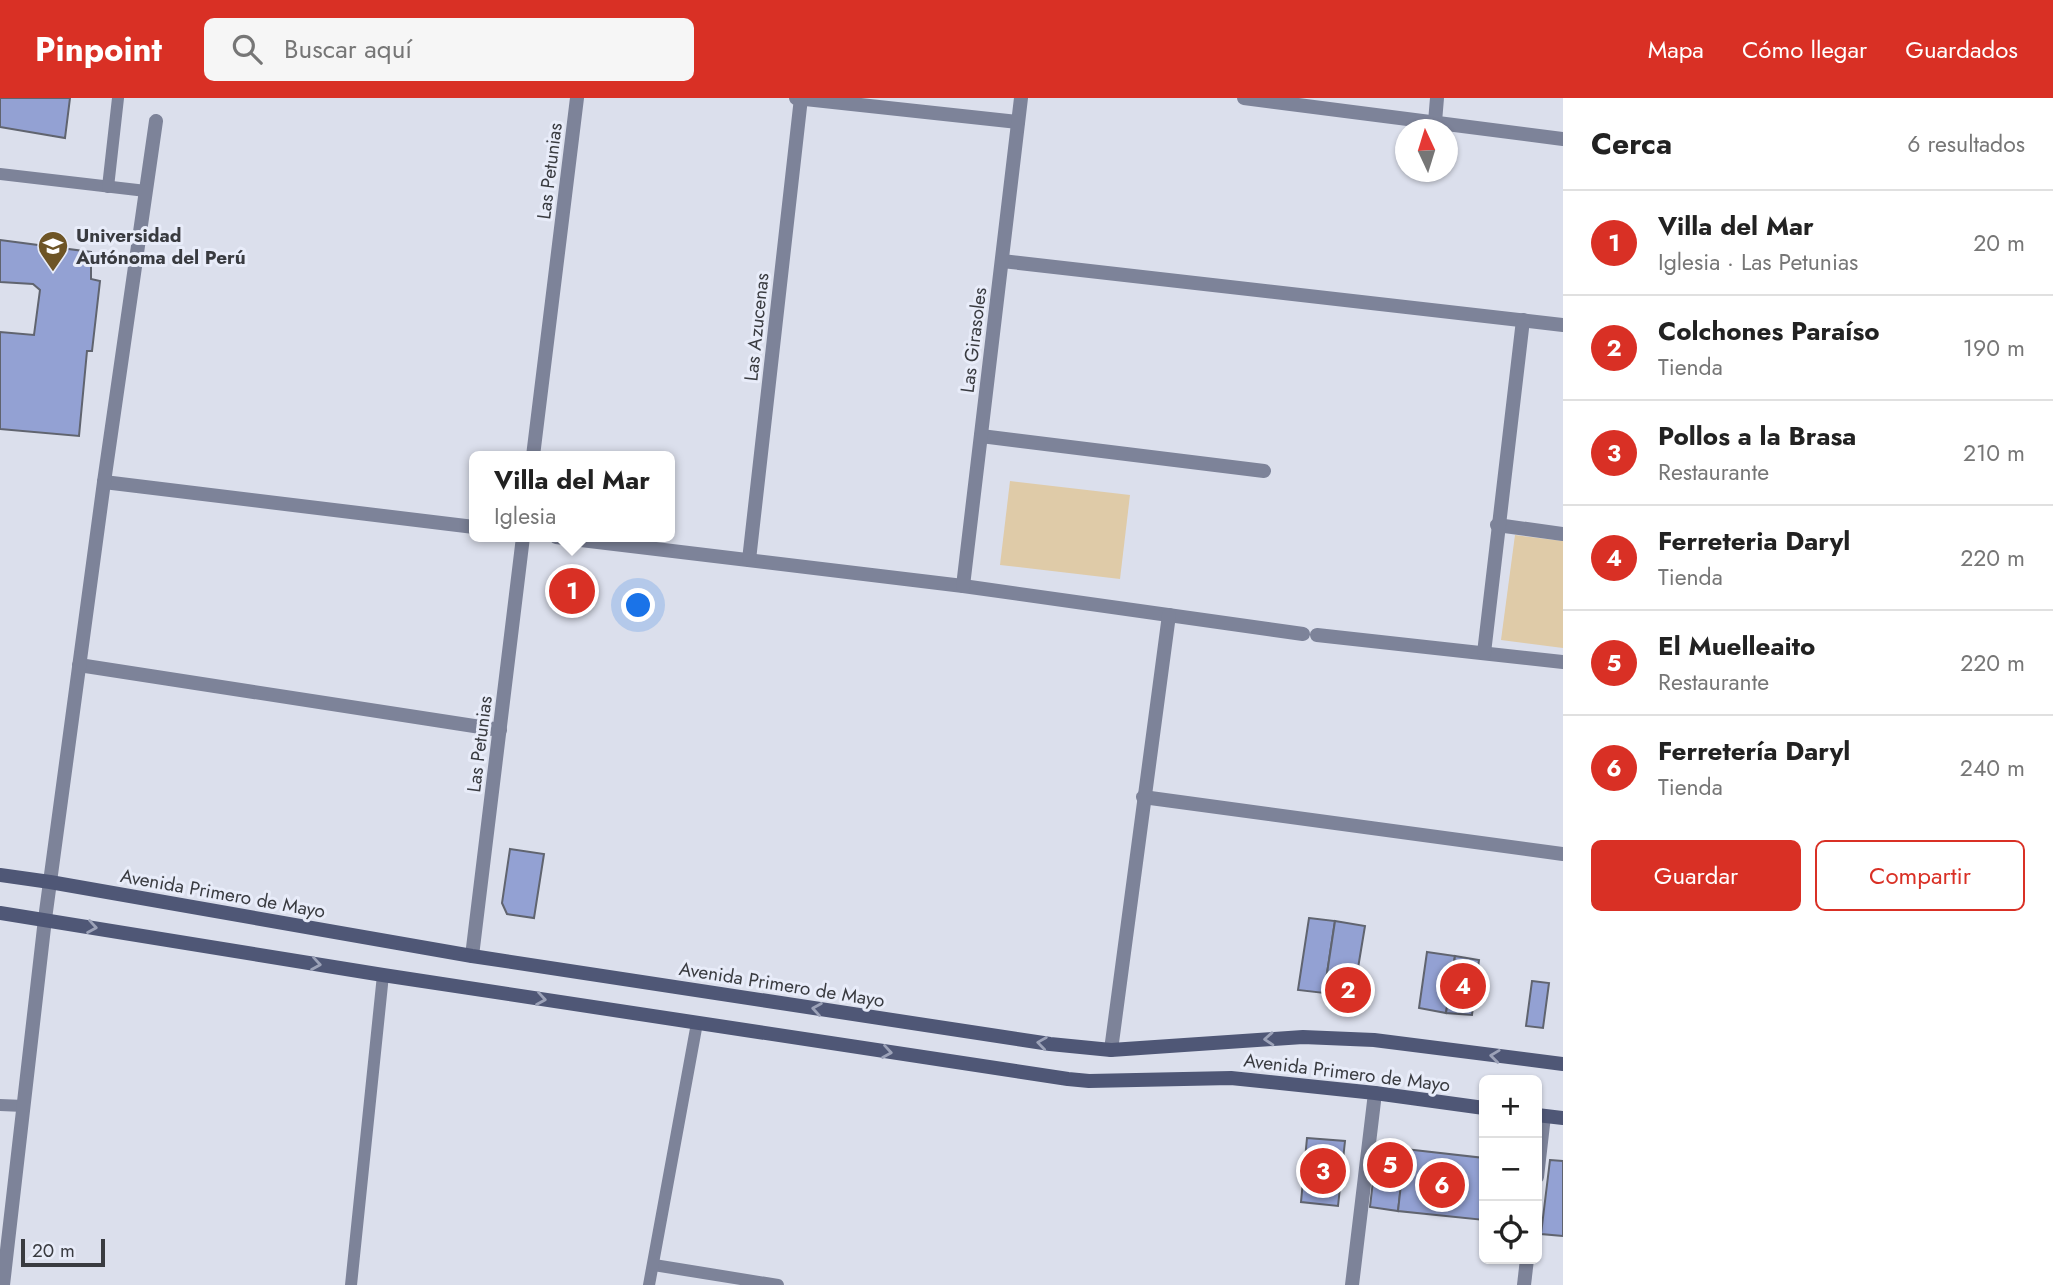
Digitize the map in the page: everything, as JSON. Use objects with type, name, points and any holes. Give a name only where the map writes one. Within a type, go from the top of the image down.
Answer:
[{"type":"street","name":"Las Petunias","points":[[534,451],[577,98]]},
{"type":"street","points":[[799,98],[1018,122]]},
{"type":"street","name":"Las Azucenas","points":[[749,560],[799,98]]},
{"type":"street","name":"Las Girasoles","points":[[963,586],[1021,98]]},
{"type":"street","points":[[1244,98],[1313,102],[1417,119]]},
{"type":"street","points":[[1435,119],[1437,98]]},
{"type":"street","points":[[3,1285],[45,919],[156,121]]},
{"type":"street","points":[[1458,125],[1563,139]]},
{"type":"street","points":[[1002,261],[1563,325]]},
{"type":"street","points":[[1484,653],[1523,320]]},
{"type":"street","points":[[981,436],[1264,471]]},
{"type":"street","points":[[104,482],[469,526]]},
{"type":"street","points":[[1497,526],[1563,534]]},
{"type":"street","name":"Las Petunias","points":[[472,956],[522,542]]},
{"type":"street","points":[[598,542],[963,586],[1310,634],[1563,662]]},
{"type":"street","points":[[1111,1050],[1168,615]]},
{"type":"street","points":[[79,665],[500,730]]},
{"type":"street","points":[[1143,797],[1563,854]]},
{"type":"street","name":"Avenida Primero de Mayo","points":[[0,875],[472,956],[1050,1044],[1111,1050],[1303,1037],[1374,1040],[1563,1064]]},
{"type":"street","name":"Avenida Primero de Mayo","points":[[0,913],[383,975],[1068,1079],[1089,1081],[1231,1078],[1479,1107]]},
{"type":"street","points":[[1352,1285],[1375,1093]]},
{"type":"street","points":[[1542,1115],[1563,1118]]},
{"type":"street","points":[[1524,1285],[1526,1264]]},
{"type":"lane","points":[[108,187],[118,98]]},
{"type":"lane","points":[[0,174],[146,191]]},
{"type":"lane","points":[[351,1285],[383,975]]},
{"type":"lane","points":[[649,1285],[697,1023]]},
{"type":"lane","points":[[0,1105],[24,1106]]},
{"type":"lane","points":[[654,1265],[778,1285]]},
{"type":"shaded area","points":[[1010,481],[1130,495],[1120,579],[1000,565]]},
{"type":"shaded area","points":[[1515,535],[1563,541],[1563,648],[1501,640]]},
{"type":"building","points":[[0,98],[70,98],[65,138],[0,127]]},
{"type":"building","points":[[0,240],[91,252],[91,279],[100,281],[92,351],[87,351],[79,436],[0,429],[0,332],[34,335],[40,290],[33,284],[0,282]]},
{"type":"building","points":[[510,849],[544,854],[534,918],[507,914],[502,903]]},
{"type":"building","points":[[1309,918],[1335,921],[1324,993],[1298,990]]},
{"type":"building","points":[[1335,921],[1365,926],[1353,998],[1324,993]]},
{"type":"building","points":[[1427,952],[1455,956],[1446,1013],[1419,1008]]},
{"type":"building","points":[[1455,956],[1479,960],[1472,1015],[1446,1013]]},
{"type":"building","points":[[1532,981],[1549,983],[1543,1028],[1526,1026]]},
{"type":"building","points":[[1307,1138],[1345,1141],[1338,1206],[1301,1202]]},
{"type":"building","points":[[1377,1146],[1405,1149],[1398,1211],[1370,1207]]},
{"type":"building","points":[[1405,1149],[1479,1157],[1479,1219],[1398,1211]]},
{"type":"building","points":[[1550,1160],[1563,1161],[1563,1236],[1542,1234]]},
{"type":"place","name":"Universidad Autónoma del Perú","points":[[53,273]]},
{"type":"place","name":"Villa del Mar","points":[[572,591]]},
{"type":"place","name":"Ferreteria Daryl","points":[[1463,986]]},
{"type":"place","name":"Colchones Paraíso","points":[[1348,990]]},
{"type":"place","name":"El Muelleaito","points":[[1390,1165]]},
{"type":"place","name":"Pollos a la Brasa","points":[[1323,1171]]},
{"type":"place","name":"Ferretería Daryl","points":[[1442,1185]]}]
